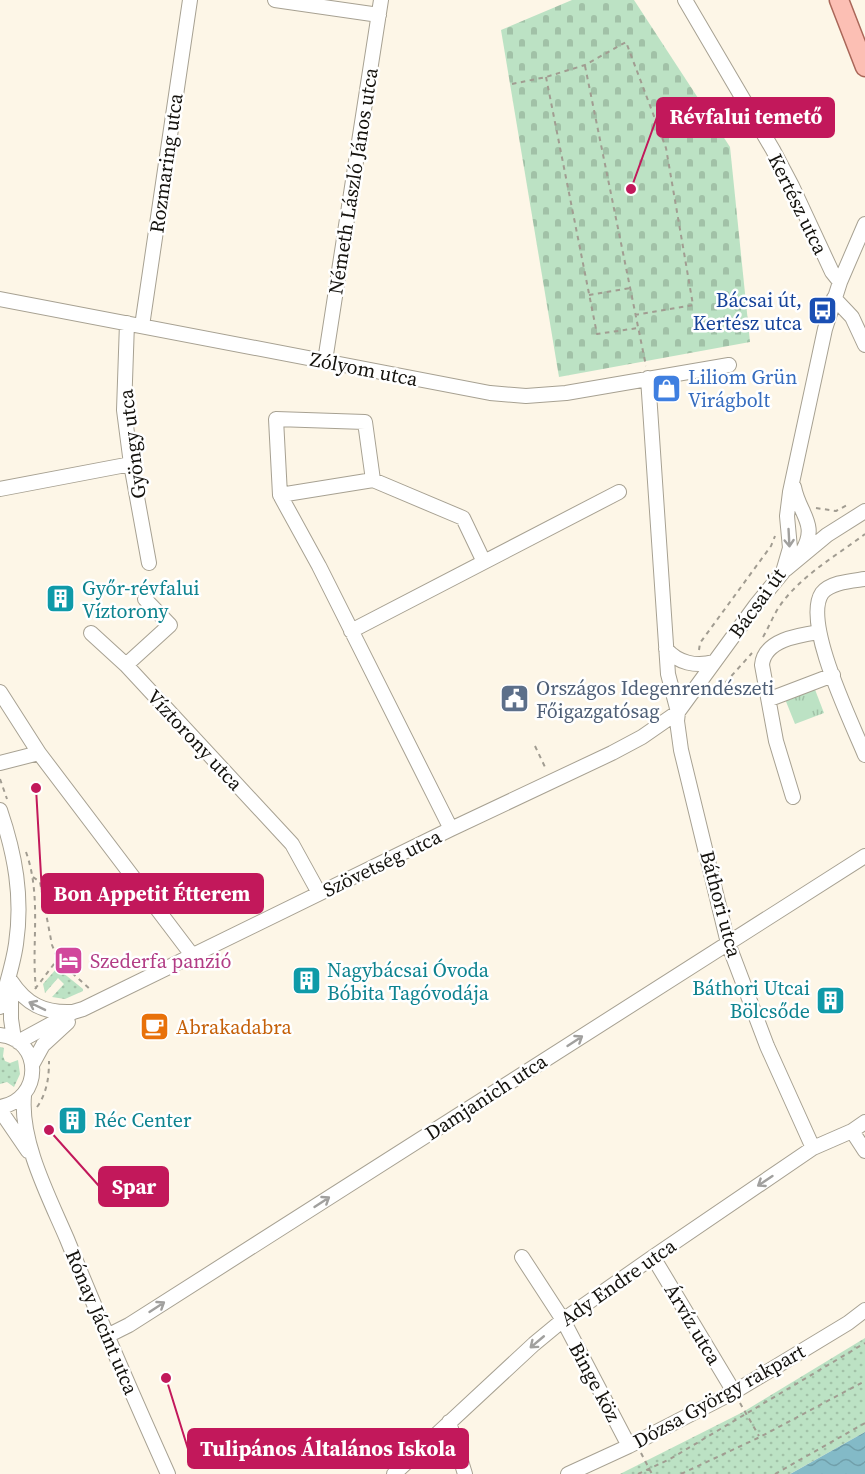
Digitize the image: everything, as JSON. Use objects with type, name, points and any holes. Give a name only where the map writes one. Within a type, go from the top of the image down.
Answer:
[{"type":"main road","points":[[839,0],[865,67]]},
{"type":"street","name":"Rozmaring utca","points":[[142,326],[190,0]]},
{"type":"street","points":[[275,0],[379,15]]},
{"type":"street","name":"Németh László János utca","points":[[325,361],[381,0]]},
{"type":"street","name":"Kertész utca","points":[[685,0],[773,150],[832,272],[840,282]]},
{"type":"street","name":"Bácsai út","points":[[678,712],[783,572],[789,556],[787,516],[792,479],[825,329],[840,282],[865,224]]},
{"type":"street","points":[[834,298],[859,315],[865,345]]},
{"type":"street","name":"Zólyom utca","points":[[0,299],[490,393],[526,396],[566,393],[729,365]]},
{"type":"street","name":"Gyöngy utca","points":[[127,323],[124,410],[149,563]]},
{"type":"street","name":"Báthori utca","points":[[648,378],[669,684],[678,712],[681,750],[728,943],[767,1046],[813,1148]]},
{"type":"street","points":[[373,480],[365,422],[276,419],[279,495],[319,566],[451,829]]},
{"type":"street","points":[[0,489],[131,464]]},
{"type":"street","name":"Bácsai út","points":[[792,479],[798,503],[808,521],[809,537],[799,556]]},
{"type":"street","points":[[279,495],[373,480],[463,518],[484,562]]},
{"type":"street","points":[[351,632],[619,492]]},
{"type":"street","points":[[783,572],[799,556],[865,511]]},
{"type":"street","points":[[808,521],[826,524],[848,521]]},
{"type":"street","points":[[865,579],[840,583],[823,592],[817,605],[819,632],[833,675],[865,755]]},
{"type":"street","points":[[126,665],[170,625],[145,598]]},
{"type":"street","points":[[793,797],[776,741],[762,665],[763,657],[776,644],[819,632]]},
{"type":"street","name":"Víztorony utca","points":[[91,633],[126,665],[292,844],[320,893]]},
{"type":"street","points":[[666,649],[672,656],[684,662],[700,664],[714,662]]},
{"type":"street","points":[[770,699],[833,675]]},
{"type":"street","points":[[0,692],[39,753],[192,955]]},
{"type":"street","name":"Szövetség utca","points":[[11,1039],[192,955],[612,753],[642,737],[678,712]]},
{"type":"street","points":[[0,763],[39,753]]},
{"type":"street","points":[[0,810],[14,857],[19,897],[11,976],[11,1039],[30,1056],[33,1076],[24,1096],[0,1109]]},
{"type":"street","name":"Damjanich utca","points":[[107,1336],[139,1319],[865,856]]},
{"type":"street","points":[[11,976],[21,995],[33,1005],[57,1012],[80,1005]]},
{"type":"street","points":[[0,1007],[11,976]]},
{"type":"street","name":"Szövetség utca","points":[[32,1065],[43,1045],[80,1005]]},
{"type":"street","name":"Rónay Jácint utca","points":[[24,1096],[25,1121],[38,1169],[107,1336],[168,1474]]},
{"type":"street","name":"Rónay Jácint utca","points":[[0,1109],[38,1169]]},
{"type":"street","name":"Ady Endre utca","points":[[394,1474],[563,1320],[813,1148],[852,1131],[865,1122]]},
{"type":"street","points":[[852,1131],[865,1150]]},
{"type":"street","name":"Binge köz","points":[[522,1257],[563,1320],[632,1444]]},
{"type":"street","name":"Árvíz utca","points":[[653,1257],[734,1392]]},
{"type":"street","name":"Dózsa György rakpart","points":[[568,1474],[734,1392],[848,1323],[865,1310]]},
{"type":"street","points":[[449,1422],[465,1474]]},
{"type":"path","points":[[512,84],[585,65],[626,42],[666,148],[693,305],[635,315]]},
{"type":"path","points":[[585,65],[648,378]]},
{"type":"path","points":[[546,77],[597,334],[638,328]]},
{"type":"path","points":[[589,295],[630,288]]},
{"type":"path","points":[[815,508],[836,511],[849,504]]},
{"type":"path","points":[[761,644],[777,609],[785,599],[826,561],[865,534]]},
{"type":"path","points":[[702,678],[698,658],[700,643],[771,546],[775,536]]},
{"type":"path","points":[[710,692],[726,682],[754,651]]},
{"type":"path","points":[[535,746],[545,767]]},
{"type":"path","points":[[39,995],[36,989],[33,877],[40,882],[52,945],[58,960],[92,991],[80,1005]]},
{"type":"path","points":[[36,989],[58,960]]},
{"type":"path","points":[[36,1108],[43,1099],[49,1059]]},
{"type":"path","points":[[638,1474],[746,1414],[865,1343]]},
{"type":"path","points":[[681,1474],[760,1437],[865,1381]]},
{"type":"path","points":[[734,1392],[760,1437]]},
{"type":"path","points":[[775,1474],[865,1424]]},
{"type":"path","points":[[632,1444],[652,1474]]},
{"type":"green space","points":[[572,0],[634,0],[730,147],[750,342],[559,377],[501,30]]},
{"type":"green space","points":[[814,687],[824,713],[795,724],[785,699]]},
{"type":"green space","points":[[57,968],[83,991],[65,999],[52,997],[64,984],[58,978],[45,993],[43,984]]},
{"type":"green space","points":[[0,1047],[4,1048],[5,1061],[10,1063],[18,1060],[20,1074],[14,1087],[7,1082],[0,1084]]},
{"type":"green space","points":[[865,1338],[865,1432],[790,1474],[620,1474],[743,1412]]},
{"type":"water","points":[[865,1432],[865,1474],[790,1474],[792,1473]]},
{"type":"place","name":"Révfalui temető","points":[[631,189]]},
{"type":"place","name":"Bácsai út, Kertész utca","points":[[823,311]]},
{"type":"place","name":"Liliom Grün Virágbolt","points":[[667,388]]},
{"type":"place","name":"Győr-révfalui Víztorony","points":[[61,599]]},
{"type":"place","name":"Országos Idegenrendészeti Főigazgatósag","points":[[515,699]]},
{"type":"place","name":"Bon Appetit Étterem","points":[[36,788]]},
{"type":"place","name":"Szederfa panzió","points":[[69,961]]},
{"type":"place","name":"Nagybácsai Óvoda Bóbita Tagóvodája","points":[[306,981]]},
{"type":"place","name":"Báthori Utcai Bölcsőde","points":[[831,1000]]},
{"type":"place","name":"Abrakadabra","points":[[155,1027]]},
{"type":"place","name":"Réc Center","points":[[73,1120]]},
{"type":"place","name":"Spar","points":[[49,1130]]},
{"type":"place","name":"Tulipános Általános Iskola","points":[[166,1378]]}]
